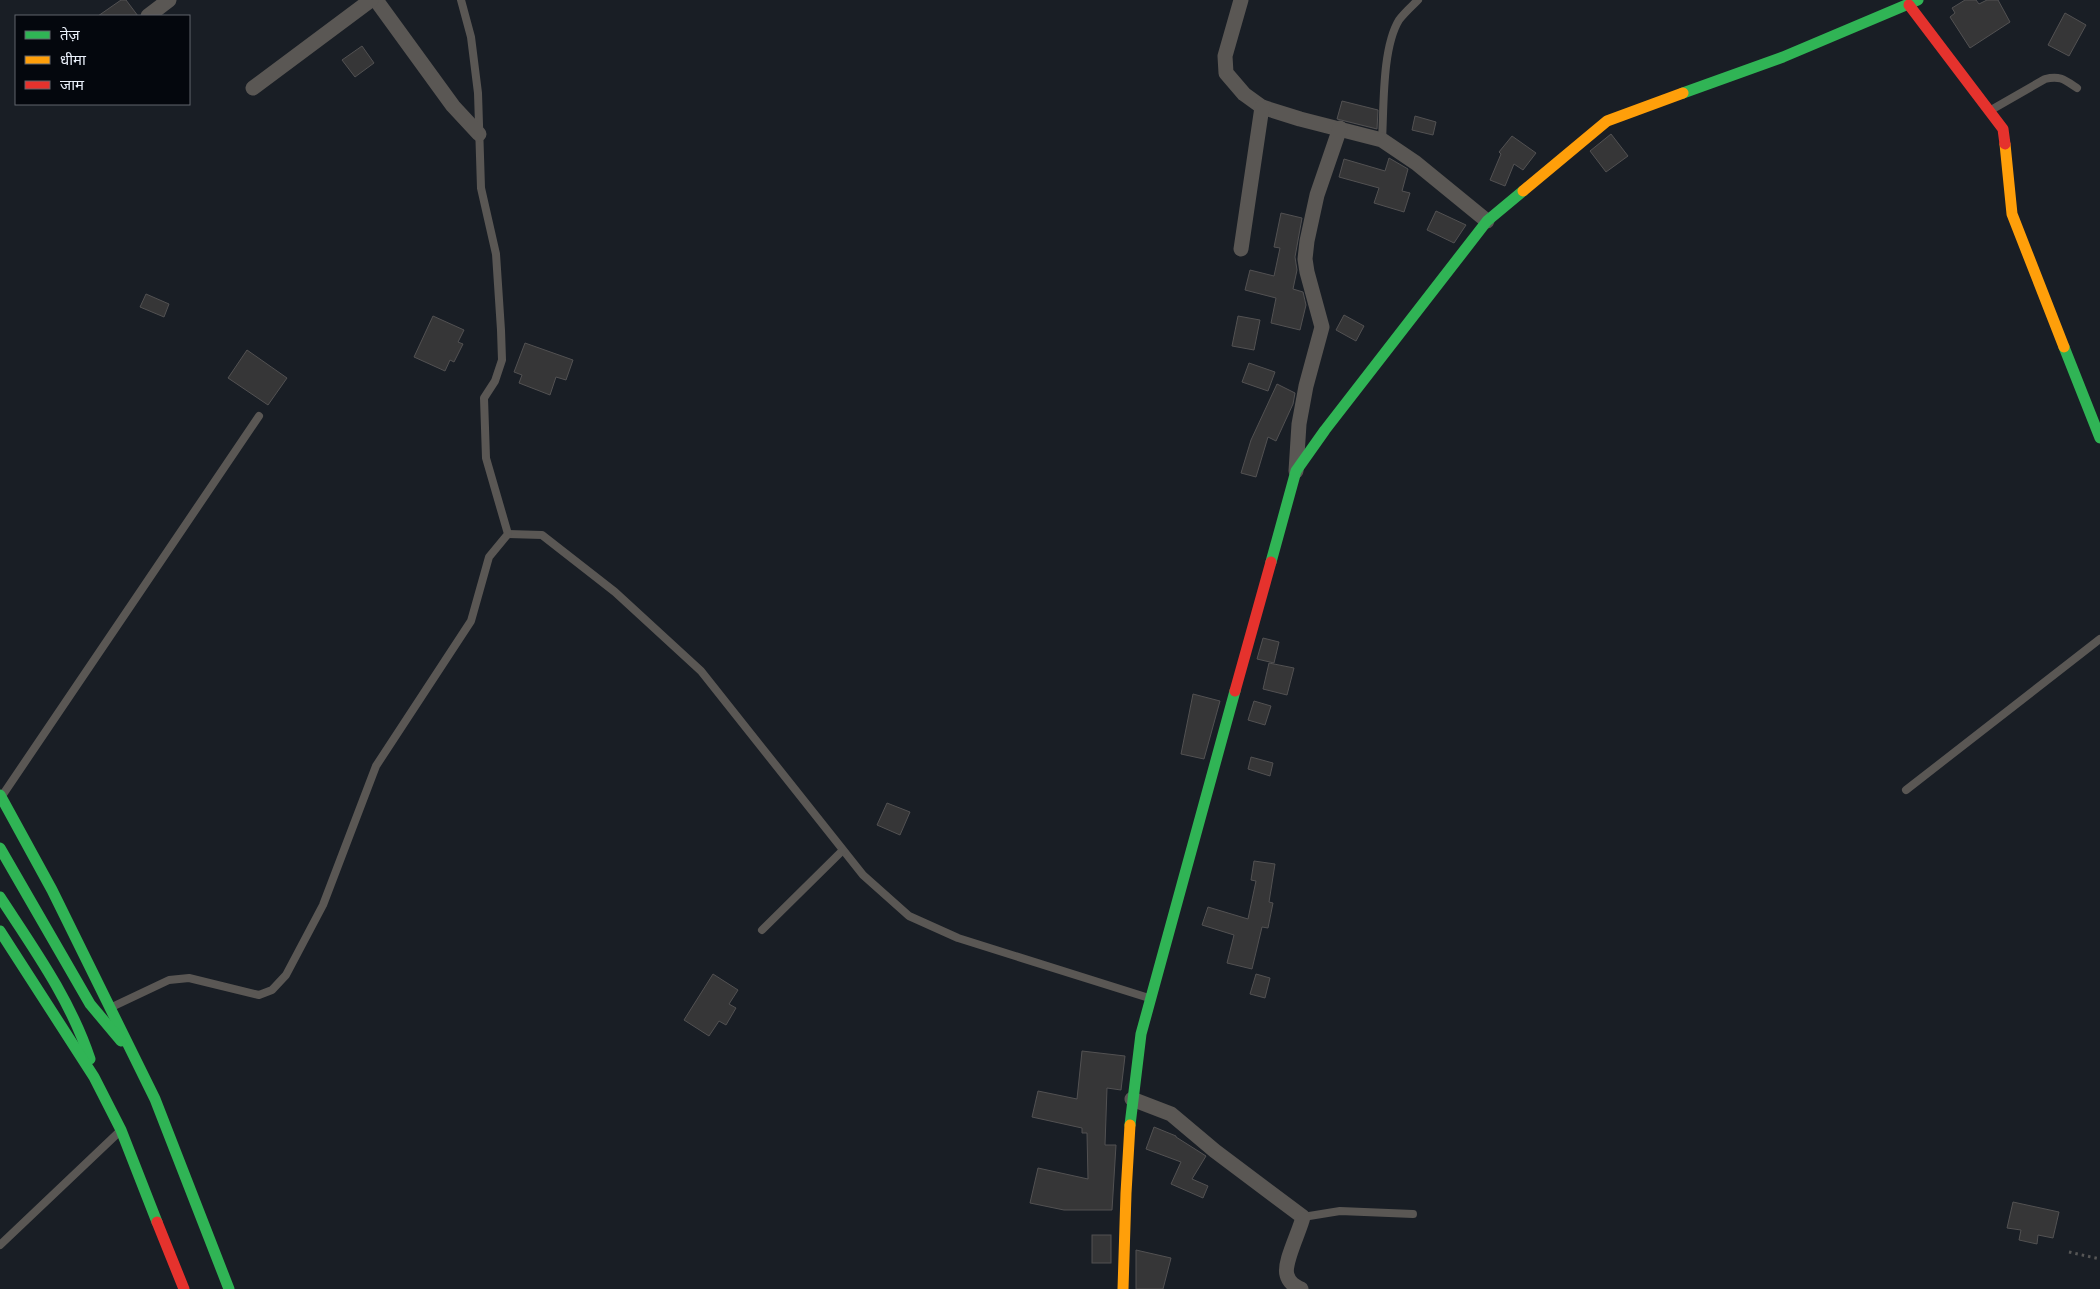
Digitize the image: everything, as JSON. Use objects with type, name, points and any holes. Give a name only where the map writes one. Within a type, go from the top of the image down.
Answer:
[{"type":"main road","points":[[1122,1289],[1132,1099],[1140,1034],[1296,471],[1325,430],[1487,221],[1607,122],[1783,57],[1914,2],[1930,35],[2002,129],[2012,214],[2100,438]]},
{"type":"main road","points":[[1,796],[49,883],[155,1099],[229,1289]]},
{"type":"main road","points":[[0,848],[98,1016],[135,1057]]},
{"type":"main road","points":[[0,897],[54,982],[80,1030],[86,1045],[94,1078]]},
{"type":"main road","points":[[0,932],[94,1078],[121,1130],[184,1289]]},
{"type":"street","points":[[149,15],[169,0]]},
{"type":"street","points":[[253,88],[371,0]]},
{"type":"street","points":[[376,0],[453,106],[480,134]]},
{"type":"street","points":[[1241,0],[1225,56],[1226,73],[1244,94],[1262,107],[1382,140],[1416,163],[1487,221]]},
{"type":"street","points":[[1241,249],[1262,107]]},
{"type":"street","points":[[1296,471],[1298,424],[1322,327],[1305,259],[1316,195],[1340,128]]},
{"type":"street","points":[[1132,1099],[1171,1114],[1215,1151],[1303,1217],[1288,1261],[1286,1274],[1292,1284],[1301,1289]]},
{"type":"lane","points":[[461,0],[471,36],[478,93],[481,188],[496,254],[502,360],[495,381],[484,398],[486,458],[508,534]]},
{"type":"lane","points":[[1382,140],[1388,53],[1393,32],[1400,18],[1418,0]]},
{"type":"lane","points":[[1989,111],[2045,79],[2055,76],[2063,78],[2077,88]]},
{"type":"lane","points":[[1,796],[259,416]]},
{"type":"lane","points":[[508,534],[542,535],[615,592],[701,671],[842,851],[863,875],[909,916],[958,938],[1149,998]]},
{"type":"lane","points":[[111,1008],[169,980],[189,978],[259,995],[272,990],[286,975],[323,905],[376,766],[472,621],[489,557],[508,534]]},
{"type":"lane","points":[[1906,790],[2100,639]]},
{"type":"lane","points":[[762,930],[842,851]]},
{"type":"lane","points":[[0,1245],[121,1130]]},
{"type":"lane","points":[[1303,1217],[1340,1212],[1413,1214]]},
{"type":"path","points":[[2069,1252],[2100,1259]]},
{"type":"building","points":[[121,0],[126,0],[137,15],[99,15]]},
{"type":"building","points":[[1965,0],[1976,0],[1979,4],[1987,0],[1998,0],[2010,22],[1970,48],[1950,17],[1955,13],[1952,8]]},
{"type":"building","points":[[2065,13],[2086,25],[2069,56],[2048,45]]},
{"type":"building","points":[[362,46],[374,63],[355,77],[342,60]]},
{"type":"building","points":[[1342,101],[1378,110],[1377,129],[1337,119]]},
{"type":"building","points":[[1415,116],[1436,122],[1433,135],[1412,130]]},
{"type":"building","points":[[1611,134],[1628,156],[1606,172],[1590,151]]},
{"type":"building","points":[[1512,136],[1536,153],[1523,170],[1514,164],[1505,186],[1490,180],[1501,154],[1499,152]]},
{"type":"building","points":[[1389,158],[1408,169],[1402,191],[1410,193],[1404,212],[1374,203],[1379,188],[1339,177],[1344,159],[1385,171]]},
{"type":"building","points":[[1436,211],[1466,225],[1454,243],[1427,230]]},
{"type":"building","points":[[1281,213],[1302,218],[1295,257],[1297,270],[1293,289],[1303,292],[1306,305],[1300,330],[1271,323],[1276,298],[1245,290],[1250,270],[1274,276],[1280,248],[1274,247]]},
{"type":"building","points":[[146,294],[169,304],[164,317],[140,307]]},
{"type":"building","points":[[1344,315],[1364,326],[1356,341],[1336,330]]},
{"type":"building","points":[[433,316],[464,330],[458,342],[463,344],[454,362],[450,360],[445,371],[414,357]]},
{"type":"building","points":[[1238,316],[1260,320],[1254,350],[1232,346]]},
{"type":"building","points":[[525,343],[573,360],[566,380],[556,377],[550,395],[519,383],[522,375],[514,372]]},
{"type":"building","points":[[247,350],[287,378],[268,405],[228,378]]},
{"type":"building","points":[[1249,363],[1275,372],[1268,391],[1242,382]]},
{"type":"building","points":[[1277,384],[1295,393],[1293,404],[1276,441],[1268,437],[1256,477],[1241,473],[1251,440]]},
{"type":"building","points":[[1263,638],[1279,642],[1274,663],[1257,659]]},
{"type":"building","points":[[1269,663],[1294,668],[1287,695],[1263,689]]},
{"type":"building","points":[[1193,694],[1220,701],[1204,759],[1181,754]]},
{"type":"building","points":[[1254,701],[1271,706],[1265,725],[1248,720]]},
{"type":"building","points":[[1251,757],[1273,763],[1270,776],[1248,769]]},
{"type":"building","points":[[887,803],[910,812],[900,835],[877,825]]},
{"type":"building","points":[[1254,861],[1275,864],[1269,902],[1273,903],[1268,928],[1262,927],[1252,969],[1227,963],[1234,935],[1202,925],[1208,907],[1248,919],[1256,881],[1251,880]]},
{"type":"building","points":[[713,974],[738,990],[729,1004],[736,1008],[726,1025],[719,1021],[709,1036],[684,1020]]},
{"type":"building","points":[[1256,974],[1270,978],[1265,998],[1250,994]]},
{"type":"building","points":[[1082,1051],[1125,1056],[1121,1090],[1107,1088],[1105,1145],[1116,1145],[1112,1210],[1064,1210],[1030,1203],[1038,1168],[1088,1179],[1087,1133],[1082,1133],[1082,1128],[1032,1117],[1038,1091],[1077,1099]]},
{"type":"building","points":[[1154,1127],[1176,1136],[1206,1156],[1192,1179],[1208,1186],[1203,1198],[1171,1184],[1181,1162],[1146,1149]]},
{"type":"building","points":[[2013,1202],[2059,1212],[2053,1238],[2038,1235],[2037,1244],[2019,1240],[2021,1230],[2007,1228]]},
{"type":"building","points":[[1092,1235],[1111,1235],[1111,1263],[1092,1263]]},
{"type":"building","points":[[1136,1250],[1171,1258],[1163,1289],[1136,1289]]},
{"type":"traffic: fast","points":[[1683,93],[1783,57],[1918,0]]},
{"type":"traffic: fast","points":[[1271,562],[1296,471],[1325,430],[1487,221],[1523,191]]},
{"type":"traffic: fast","points":[[2064,347],[2100,438]]},
{"type":"traffic: fast","points":[[1130,1125],[1141,1034],[1235,691]]},
{"type":"traffic: fast","points":[[0,795],[52,890],[155,1099],[229,1289]]},
{"type":"traffic: fast","points":[[0,848],[90,1004],[121,1041]]},
{"type":"traffic: fast","points":[[0,897],[62,995],[90,1059]]},
{"type":"traffic: fast","points":[[0,931],[94,1077],[121,1130],[157,1222]]},
{"type":"traffic: slow","points":[[1523,191],[1607,121],[1683,93]]},
{"type":"traffic: slow","points":[[2005,144],[2012,214],[2064,347]]},
{"type":"traffic: slow","points":[[1123,1289],[1130,1125]]},
{"type":"traffic: jam","points":[[1909,5],[2003,129],[2005,144]]},
{"type":"traffic: jam","points":[[1235,691],[1271,562]]},
{"type":"traffic: jam","points":[[157,1222],[184,1289]]}]
